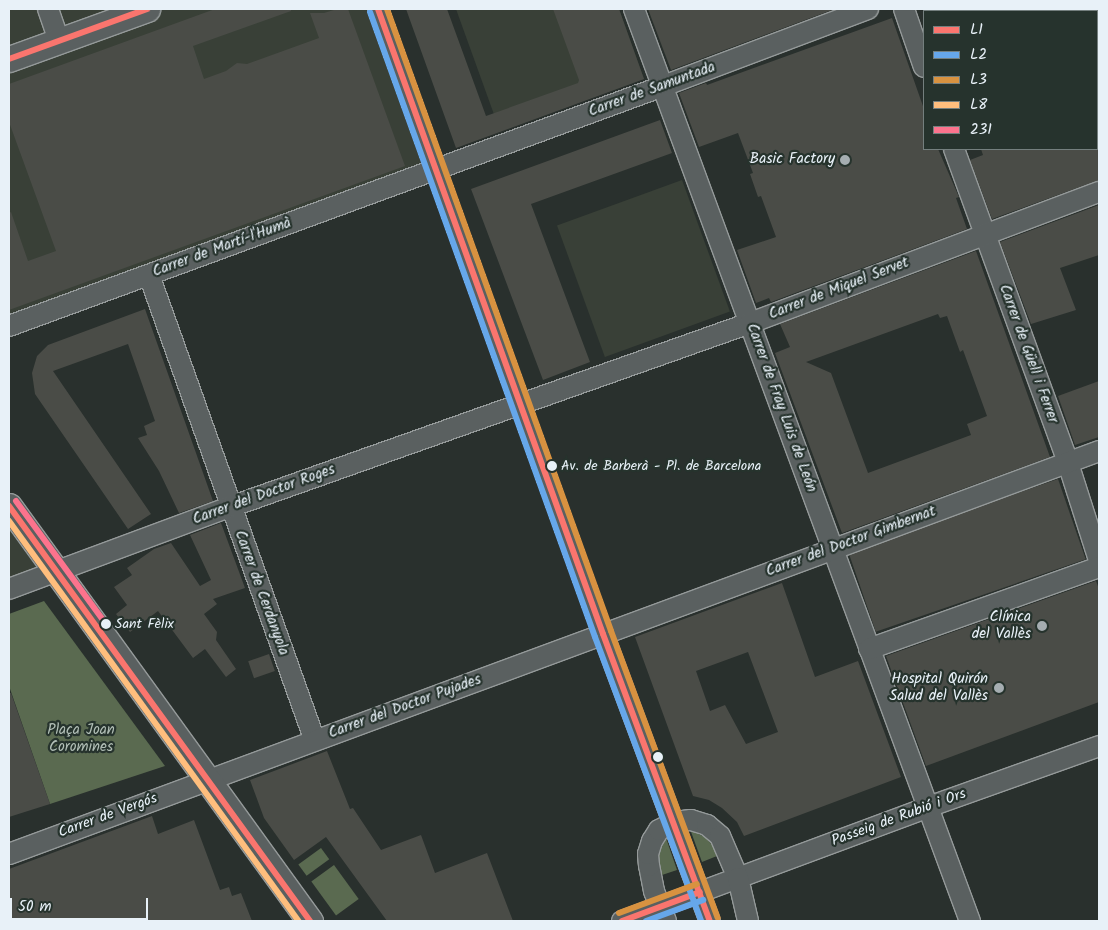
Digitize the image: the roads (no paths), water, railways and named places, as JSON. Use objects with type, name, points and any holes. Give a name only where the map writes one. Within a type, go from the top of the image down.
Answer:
[{"type":"main road","points":[[9,59],[147,9]]},
{"type":"main road","points":[[9,506],[310,921]]},
{"type":"street","points":[[48,9],[59,40]]},
{"type":"street","points":[[378,9],[603,634],[710,921]]},
{"type":"street","name":"Carrer de Fray Luis de León","points":[[634,9],[750,323],[831,550],[970,921]]},
{"type":"street","name":"Carrer de Samuntada","points":[[435,170],[868,9]]},
{"type":"street","points":[[904,9],[923,64]]},
{"type":"street","name":"Carrer de Güell i Ferrer","points":[[954,150],[1068,462],[1099,560]]},
{"type":"street","name":"Carrer de Martí-l'Humà","points":[[9,326],[435,170]]},
{"type":"street","name":"Carrer de Miquel Servet","points":[[521,405],[750,323],[1099,192]]},
{"type":"street","name":"Carrer de Cerdanyola","points":[[148,275],[315,740]]},
{"type":"street","name":"Carrer del Doctor Roges","points":[[9,589],[230,507],[521,405]]},
{"type":"street","name":"Carrer del Doctor Gimbernat","points":[[603,634],[1099,451]]},
{"type":"street","points":[[869,649],[1099,567]]},
{"type":"street","name":"Carrer del Doctor Pujades","points":[[208,780],[603,634]]},
{"type":"street","name":"Passeig de Rubió i Ors","points":[[622,921],[662,914],[700,892],[1099,746]]},
{"type":"street","name":"Carrer de Vergós","points":[[9,854],[208,780]]},
{"type":"street","points":[[662,914],[648,854],[652,841],[659,830],[674,822],[691,820],[708,825],[720,836],[738,878],[748,921]]},
{"type":"place","name":"Basic Factory","points":[[845,160]]},
{"type":"place","name":"Av. de Barberà - Pl. de Barcelona","points":[[552,466]]},
{"type":"place","name":"Sant Fèlix","points":[[106,624]]},
{"type":"place","name":"Clínica del Vallès","points":[[1042,626]]},
{"type":"place","name":"Hospital Quirón Salud del Vallès","points":[[999,688]]},
{"type":"park label","name":"Plaça Joan Coromines","points":[[81,738]]}]
